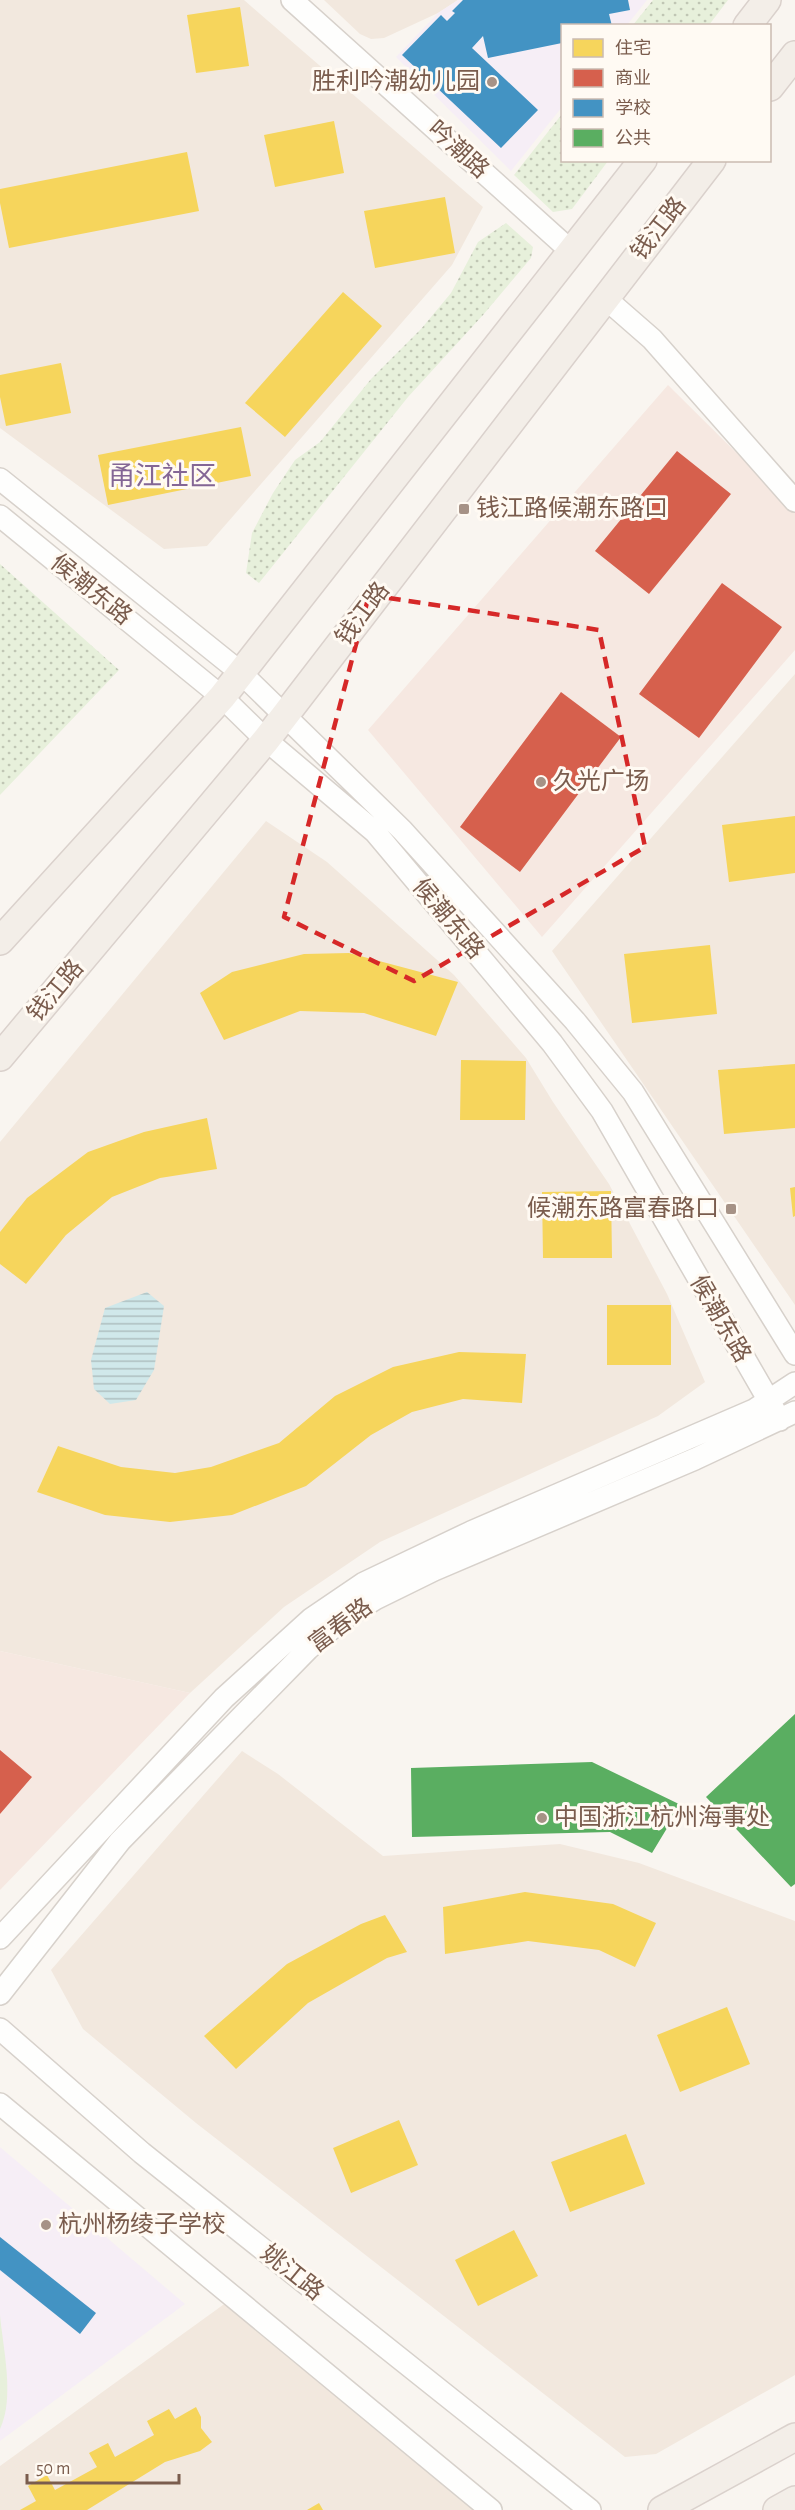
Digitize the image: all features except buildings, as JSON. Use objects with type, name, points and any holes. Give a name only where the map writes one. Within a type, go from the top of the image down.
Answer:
[{"type":"main road","points":[[749,24],[767,0]]},
{"type":"main road","points":[[771,86],[795,55]]},
{"type":"main road","points":[[0,941],[222,697],[641,162]]},
{"type":"main road","name":"钱江路","points":[[0,1057],[266,740],[710,162]]},
{"type":"main road","points":[[662,2510],[795,2437]]},
{"type":"main road","points":[[777,2510],[795,2500]]},
{"type":"street","name":"吟潮路","points":[[291,0],[572,252]]},
{"type":"street","points":[[605,298],[652,339],[795,501]]},
{"type":"street","name":"候潮东路","points":[[0,479],[240,672],[402,830],[575,1021],[626,1083],[795,1354]]},
{"type":"street","name":"候潮东路","points":[[0,516],[222,697],[266,740],[375,832],[552,1043],[602,1111],[767,1401],[787,1416]]},
{"type":"street","name":"富春路","points":[[0,1938],[224,1698],[311,1619],[364,1583],[471,1532],[754,1410],[795,1383]]},
{"type":"street","name":"富春路","points":[[0,1994],[120,1841],[308,1649],[343,1619],[375,1599],[434,1570],[695,1459],[787,1416]]},
{"type":"street","name":"姚江路","points":[[0,2029],[142,2153],[590,2510]]},
{"type":"street","points":[[0,2104],[491,2510]]},
{"type":"highlighted area","points":[[369,595],[599,630],[645,847],[414,981],[284,917]]},
{"type":"shaded area","points":[[0,0],[244,0],[483,207],[452,265],[207,546],[164,549],[0,428]]},
{"type":"shaded area","points":[[324,0],[458,0],[438,13],[384,38],[371,39],[360,34]]},
{"type":"shaded area","name":"胜利吟潮幼儿园","points":[[458,0],[647,0],[628,24],[561,24],[561,108],[511,171],[396,57],[438,13]]},
{"type":"shaded area","name":"久光广场","points":[[668,385],[795,511],[795,650],[542,937],[368,730]]},
{"type":"shaded area","points":[[795,674],[795,1305],[552,951]]},
{"type":"shaded area","points":[[266,821],[327,862],[454,975],[526,1058],[609,1184],[667,1294],[705,1382],[658,1416],[380,1542],[284,1607],[190,1693],[0,1651],[0,1142]]},
{"type":"shaded area","points":[[0,1651],[190,1693],[0,1890]]},
{"type":"shaded area","points":[[242,1751],[278,1774],[383,1856],[560,1844],[639,1863],[795,1921],[795,2375],[656,2454],[625,2457],[196,2123],[83,2029],[51,1970]]},
{"type":"shaded area","name":"杭州杨绫子学校","points":[[0,2147],[185,2304],[0,2441]]},
{"type":"shaded area","points":[[234,2297],[491,2510],[0,2510],[0,2466]]},
{"type":"green space","points":[[653,0],[728,0],[710,24],[634,24]]},
{"type":"green space","points":[[561,115],[561,162],[607,162],[572,209],[553,212],[514,175]]},
{"type":"green space","points":[[506,223],[533,247],[531,258],[483,315],[408,397],[259,583],[246,573],[252,533],[273,493],[295,460],[320,442],[371,379],[421,329],[451,293],[478,242]]},
{"type":"green space","points":[[0,564],[119,670],[0,795]]},
{"type":"green space","points":[[0,2315],[7,2403],[0,2429]]},
{"type":"water","points":[[147,1292],[164,1306],[154,1370],[136,1400],[110,1404],[94,1389],[91,1360],[105,1308]]},
{"type":"place","name":"胜利吟潮幼儿园","points":[[492,82]]},
{"type":"place","name":"钱江路候潮东路口","points":[[464,509]]},
{"type":"place","name":"久光广场","points":[[541,782]]},
{"type":"place","name":"候潮东路富春路口","points":[[731,1209]]},
{"type":"place","name":"中国浙江杭州海事处","points":[[542,1818]]},
{"type":"place","name":"杭州杨绫子学校","points":[[46,2225]]},
{"type":"district","name":"甬江社区","points":[[162,476]]}]
